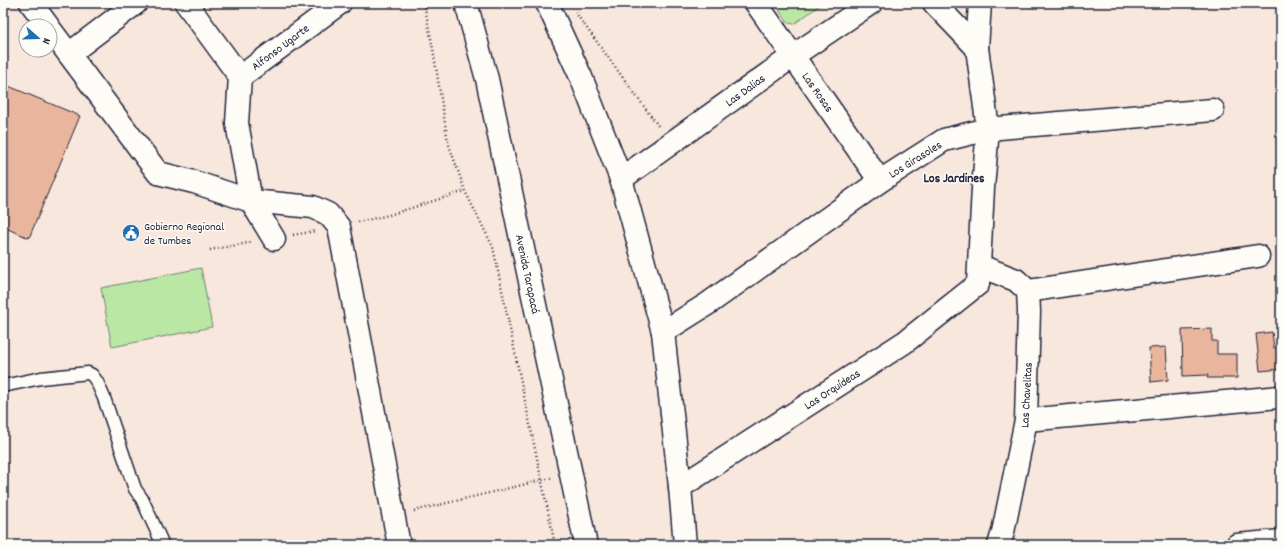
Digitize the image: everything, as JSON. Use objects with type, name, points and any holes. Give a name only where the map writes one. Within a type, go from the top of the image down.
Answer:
[{"type":"street","points":[[31,3],[42,18]]},
{"type":"street","points":[[69,54],[136,3]]},
{"type":"street","points":[[186,3],[240,77],[237,123],[251,201],[274,239]]},
{"type":"street","name":"Alfonso Ugarte","points":[[240,77],[340,3]]},
{"type":"street","name":"Avenida Tarapacá","points":[[466,3],[487,79],[586,545]]},
{"type":"street","points":[[547,3],[581,77],[621,179],[663,332],[680,487],[684,545]]},
{"type":"street","name":"Las Rosas","points":[[756,3],[880,181]]},
{"type":"street","name":"Las Dalias","points":[[621,179],[793,56],[871,3]]},
{"type":"street","points":[[934,3],[976,48]]},
{"type":"street","points":[[980,3],[976,48],[988,129],[983,188],[979,275],[1016,280],[1028,291],[1258,256]]},
{"type":"street","points":[[58,40],[158,173],[194,182],[251,201],[313,207],[328,214],[340,227],[392,516],[399,545]]},
{"type":"street","name":"Los Girasoles","points":[[663,332],[709,303],[880,181],[944,140],[988,129],[1213,110]]},
{"type":"street","name":"Las Orquídeas","points":[[680,487],[904,342],[979,275]]},
{"type":"street","name":"Las Chavelitas","points":[[999,545],[1026,420],[1030,311],[1028,291]]},
{"type":"street","points":[[1026,420],[1279,397]]},
{"type":"street","points":[[1237,545],[1281,541]]},
{"type":"lane","points":[[3,386],[88,373],[92,375],[104,398],[135,489],[142,499],[163,545]]},
{"type":"path","points":[[424,3],[448,142],[465,191],[493,247],[555,545]]},
{"type":"path","points":[[574,9],[671,144]]},
{"type":"path","points":[[392,516],[541,479],[571,474]]},
{"type":"green space","points":[[774,3],[823,3],[794,24],[788,23]]},
{"type":"green space","points":[[201,268],[212,327],[112,347],[101,288]]},
{"type":"building","points":[[6,85],[80,116],[29,238],[3,227],[3,92]]},
{"type":"building","points":[[1212,329],[1212,341],[1217,341],[1217,354],[1237,354],[1237,378],[1207,378],[1208,375],[1183,376],[1182,330]]},
{"type":"building","points":[[1272,332],[1274,348],[1281,347],[1281,369],[1260,371],[1256,334]]},
{"type":"building","points":[[1166,347],[1168,380],[1151,382],[1149,348]]},
{"type":"place","name":"Gobierno Regional de Tumbes","points":[[131,233]]},
{"type":"district","name":"Los Jardines","points":[[954,177]]}]
